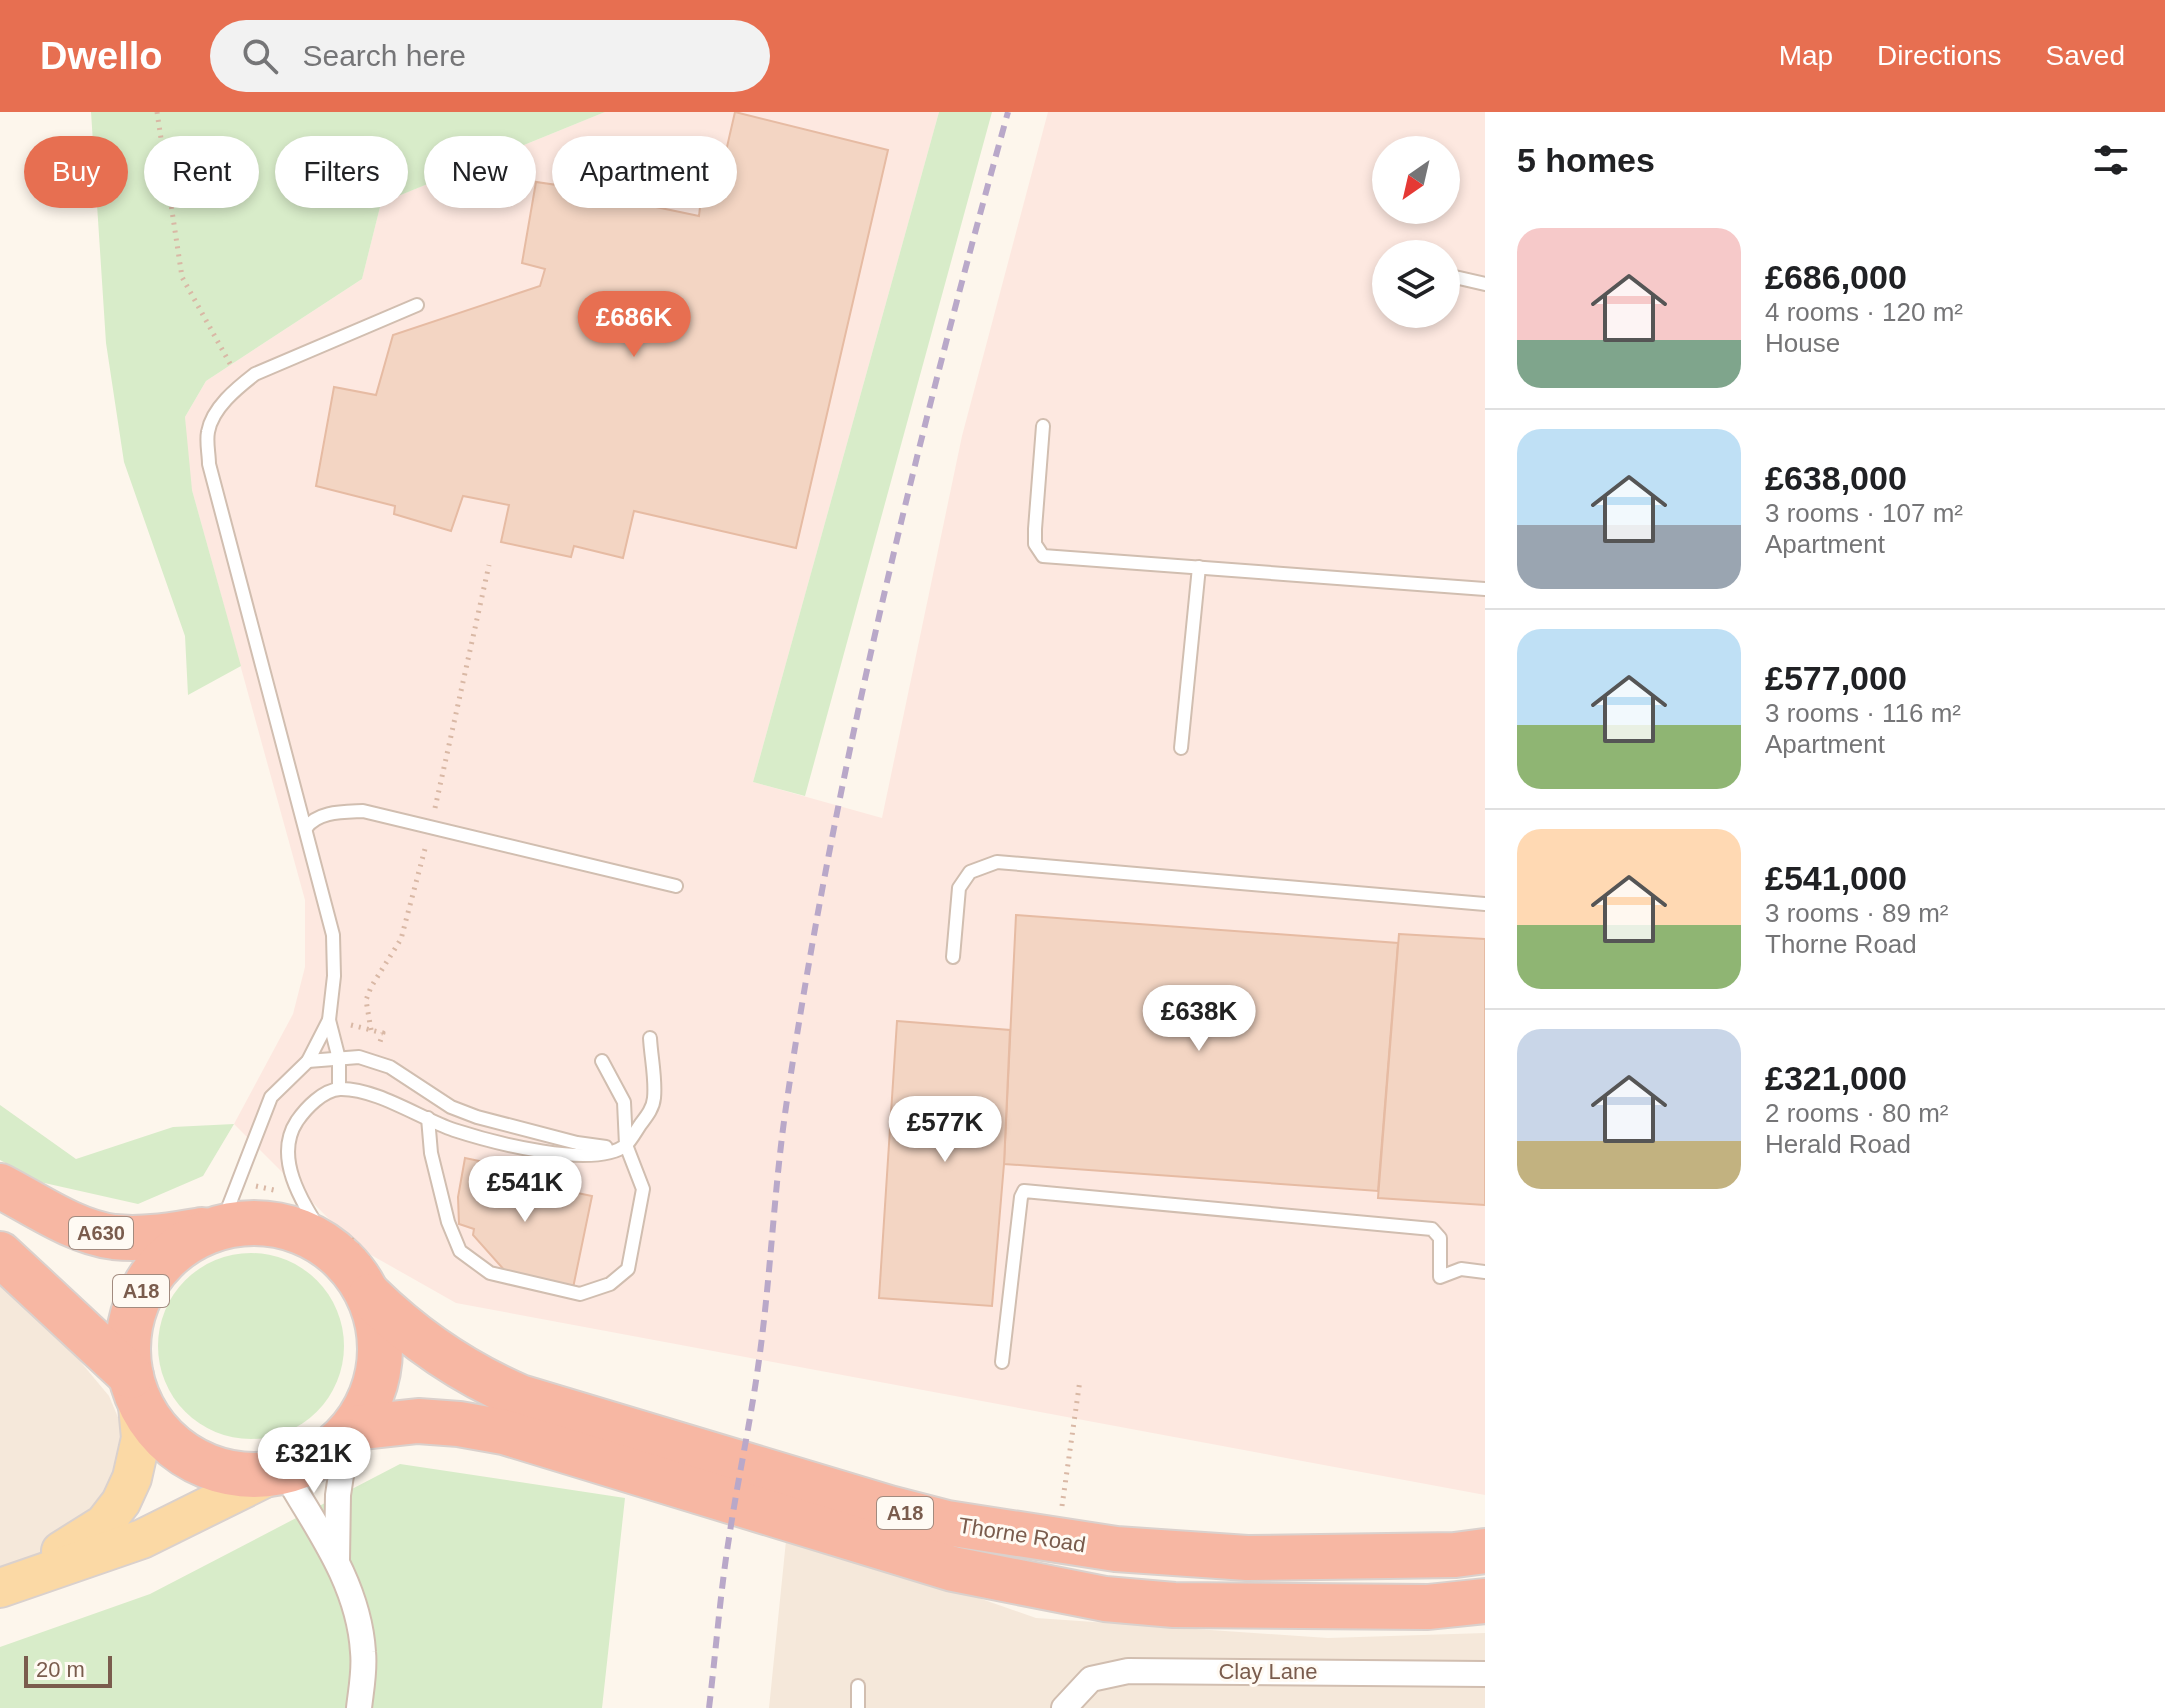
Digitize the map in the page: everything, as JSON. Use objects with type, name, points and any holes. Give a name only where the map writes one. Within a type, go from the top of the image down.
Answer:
[{"type":"highway","name":"A630","points":[[0,1186],[67,1222],[111,1236],[155,1238],[216,1227]]},
{"type":"highway","name":"A18","points":[[239,1222],[266,1222],[336,1238],[374,1283],[381,1364],[368,1407],[350,1432],[315,1460],[278,1473],[243,1475],[211,1467],[174,1447],[152,1424],[134,1386],[127,1351],[131,1319],[142,1289],[162,1261],[182,1244],[216,1227],[239,1222]]},
{"type":"highway","points":[[0,1254],[134,1386]]},
{"type":"highway","name":"Thorne Road","points":[[374,1283],[417,1338],[471,1373],[520,1397],[920,1517],[1116,1549],[1247,1558],[1455,1555],[1485,1551]]},
{"type":"highway","name":"Thorne Road","points":[[350,1432],[418,1421],[504,1432],[953,1569],[1105,1599],[1174,1605],[1380,1607],[1428,1607],[1485,1601]]},
{"type":"main road","name":"A18","points":[[4,1586],[104,1524],[121,1502],[132,1478],[141,1438],[134,1386]]},
{"type":"main road","name":"A18","points":[[4,1586],[142,1539],[278,1473]]},
{"type":"street","points":[[337,1560],[338,1495],[350,1432]]},
{"type":"street","points":[[278,1473],[337,1560],[354,1604],[364,1652],[359,1708]]},
{"type":"street","name":"Clay Lane","points":[[1064,1708],[1091,1679],[1128,1671],[1485,1674]]},
{"type":"lane","points":[[1460,278],[1485,284]]},
{"type":"lane","points":[[216,1227],[239,1183],[271,1097],[308,1061],[329,1020],[334,976],[333,935],[209,464],[208,431],[218,410],[255,374],[417,305]]},
{"type":"lane","points":[[1043,426],[1035,529],[1035,544],[1043,556],[1485,589]]},
{"type":"lane","points":[[1181,748],[1199,567]]},
{"type":"lane","points":[[306,828],[312,820],[336,812],[363,811],[676,886]]},
{"type":"lane","points":[[953,957],[959,888],[970,872],[997,862],[1485,904]]},
{"type":"lane","points":[[329,1020],[339,1059],[339,1089]]},
{"type":"lane","points":[[336,1238],[301,1196],[291,1176],[287,1153],[291,1130],[321,1096],[339,1089],[393,1103],[453,1130],[553,1155],[603,1153],[626,1145],[652,1108],[655,1097],[650,1038]]},
{"type":"lane","points":[[308,1061],[359,1057],[390,1067],[451,1107],[477,1117],[577,1143],[604,1147],[626,1145]]},
{"type":"lane","points":[[428,1118],[431,1153],[448,1222],[460,1251],[490,1273],[580,1294],[610,1284],[628,1269],[643,1189],[626,1145],[624,1102],[602,1061]]},
{"type":"lane","points":[[1002,1362],[1024,1191],[1432,1229],[1440,1238],[1440,1277],[1461,1269],[1485,1272]]},
{"type":"lane","points":[[858,1686],[858,1708]]},
{"type":"path","points":[[157,112],[182,277],[242,384]]},
{"type":"path","points":[[371,1030],[366,1000],[401,939],[431,826],[489,565]]},
{"type":"path","points":[[329,1020],[383,1033],[376,1055]]},
{"type":"path","points":[[239,1183],[301,1196]]},
{"type":"path","points":[[336,1238],[374,1283]]},
{"type":"path","points":[[1061,1513],[1080,1380]]},
{"type":"shaded area","points":[[605,112],[939,112],[753,782],[882,818],[962,436],[1048,112],[1485,112],[1485,1495],[456,1303],[357,1247],[234,1124],[293,1014],[305,967],[305,900],[187,472],[185,417],[206,381],[362,279],[380,208],[408,208],[408,192],[424,186],[424,208],[536,208],[536,140]]},
{"type":"shaded area","points":[[0,1271],[24,1294],[109,1396],[125,1434],[108,1493],[0,1591]]},
{"type":"shaded area","points":[[787,1531],[1036,1618],[1328,1638],[1485,1633],[1485,1708],[769,1708]]},
{"type":"green space","points":[[91,112],[605,112],[536,140],[536,136],[424,136],[424,186],[408,192],[408,136],[275,136],[275,208],[380,208],[362,279],[206,381],[185,417],[192,490],[241,666],[188,695],[185,636],[124,462],[106,343],[97,208],[128,208],[128,136],[93,136]]},
{"type":"green space","points":[[939,112],[992,112],[805,796],[753,782]]},
{"type":"green space","points":[[0,1105],[76,1159],[173,1127],[234,1124],[203,1176],[138,1204],[40,1182],[0,1160]]},
{"type":"green space","points":[[251,1253],[286,1260],[316,1281],[337,1311],[344,1346],[337,1381],[316,1411],[286,1432],[251,1439],[216,1432],[186,1411],[165,1381],[158,1346],[165,1311],[186,1281],[216,1260]]},
{"type":"green space","points":[[400,1464],[625,1498],[602,1708],[0,1708],[0,1647],[150,1594]]},
{"type":"building","points":[[735,112],[888,150],[796,548],[634,511],[623,558],[574,546],[571,557],[501,542],[509,505],[463,496],[451,531],[394,514],[395,506],[316,486],[334,387],[376,395],[393,335],[540,286],[545,269],[522,263],[532,208],[536,208],[536,182],[552,184],[552,208],[661,208],[699,216],[700,208],[737,208],[737,136],[729,136]]},
{"type":"building","points":[[1016,915],[1398,943],[1378,1191],[1004,1164]]},
{"type":"building","points":[[1399,934],[1485,939],[1485,1205],[1378,1198]]},
{"type":"building","points":[[897,1021],[1010,1030],[1004,1164],[992,1306],[879,1298]]},
{"type":"building","points":[[465,1158],[498,1165],[491,1195],[525,1182],[592,1196],[573,1288],[506,1272],[473,1235],[474,1229],[459,1224],[458,1197]]},
{"type":"railway","points":[[709,1708],[726,1559],[759,1360],[787,1100],[830,851],[911,480],[1008,112]]}]
